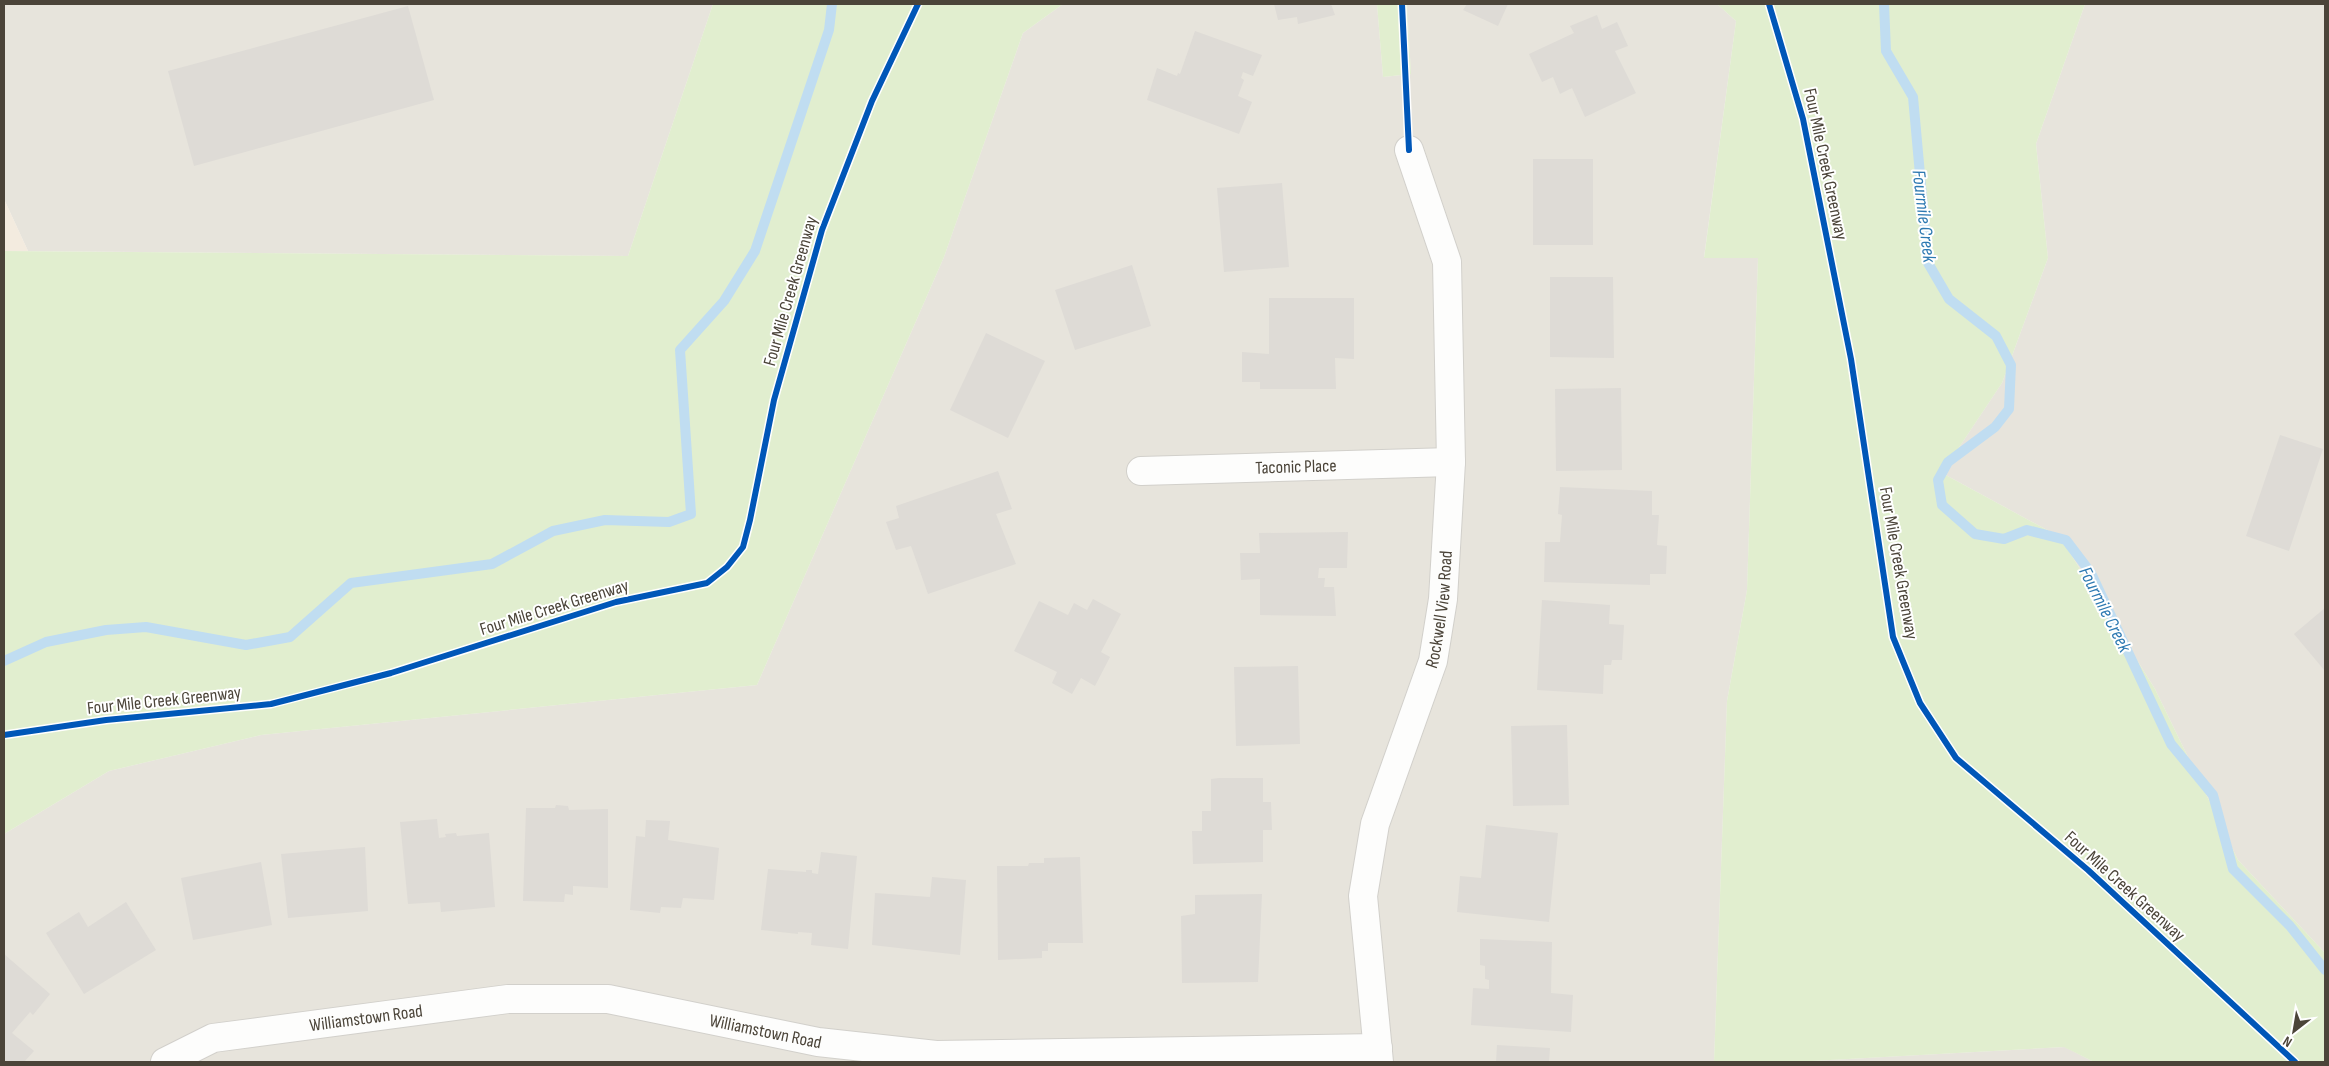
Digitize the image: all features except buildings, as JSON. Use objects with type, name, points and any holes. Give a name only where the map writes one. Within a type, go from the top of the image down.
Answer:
[{"type":"street","name":"Rockwell View Road","points":[[1379,1055],[1363,896],[1375,824],[1433,661],[1443,599],[1451,462],[1447,262],[1409,150]]},
{"type":"street","name":"Taconic Place","points":[[1141,471],[1451,462]]},
{"type":"street","name":"Williamstown Road","points":[[165,1062],[213,1038],[508,999],[608,999],[818,1042],[936,1055],[1379,1055]]},
{"type":"shaded area","points":[[4,4],[713,4],[628,256],[28,251],[4,199]]},
{"type":"shaded area","points":[[1063,4],[1377,4],[1383,77],[1411,74],[1407,4],[1717,4],[1736,21],[1704,257],[1758,258],[1747,590],[1727,701],[1714,1062],[4,1062],[4,834],[109,771],[261,735],[757,685],[944,257],[1023,33]]},
{"type":"shaded area","points":[[2085,4],[2325,4],[2325,953],[2238,860],[2155,689],[2060,537],[1942,473],[2002,383],[2048,258],[2036,144]]},
{"type":"shaded area","points":[[4,199],[28,251],[4,251]]},
{"type":"shaded area","points":[[2065,1047],[2094,1062],[1794,1062]]},
{"type":"green space","points":[[713,4],[1063,4],[1023,33],[944,257],[757,685],[261,735],[109,771],[4,834],[4,251],[628,256]]},
{"type":"green space","points":[[1377,4],[1407,4],[1411,74],[1383,77]]},
{"type":"green space","points":[[1717,4],[2085,4],[2036,144],[2048,258],[2002,383],[1942,473],[2060,537],[2155,689],[2238,860],[2325,953],[2325,1062],[2094,1062],[2064,1047],[1794,1062],[1714,1062],[1727,701],[1747,590],[1758,258],[1704,258],[1736,21]]},
{"type":"waterway","points":[[4,661],[46,642],[106,630],[146,627],[246,645],[290,637],[351,583],[492,564],[553,531],[605,520],[669,522],[691,514],[680,350],[724,301],[755,251],[829,30],[832,4]]},
{"type":"waterway","name":"Fourmile Creek","points":[[1884,4],[1886,51],[1913,97],[1928,263],[1949,299],[1996,336],[2011,365],[2009,409],[1995,427],[1948,462],[1938,480],[1942,505],[1975,534],[2004,539],[2027,530],[2066,540],[2091,573],[2171,744],[2213,795],[2233,869],[2290,926],[2325,970]]},
{"type":"cycle path","name":"Four Mile Creek Greenway","points":[[4,735],[106,720],[271,704],[391,673],[616,602],[707,583],[727,567],[743,547],[774,400],[822,230],[872,101],[918,4]]},
{"type":"cycle path","points":[[1402,4],[1409,150]]},
{"type":"cycle path","name":"Four Mile Creek Greenway","points":[[1769,4],[1803,119],[1851,359],[1893,637],[1920,703],[1956,758],[2088,870],[2295,1062]]}]
